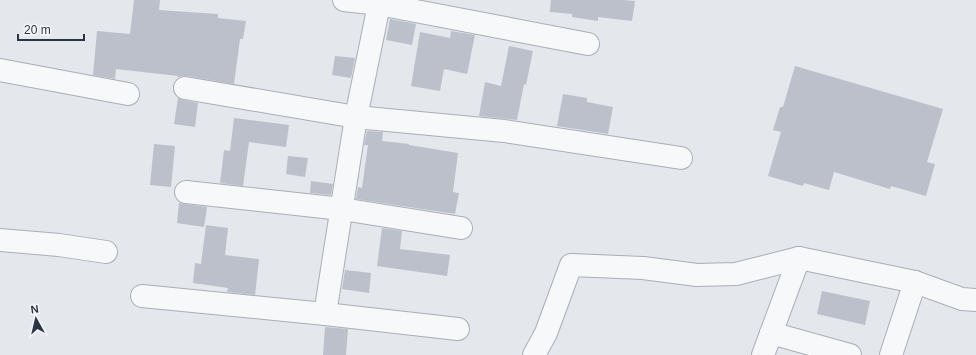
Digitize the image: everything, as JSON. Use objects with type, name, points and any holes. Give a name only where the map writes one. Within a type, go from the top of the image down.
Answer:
[{"type":"street","points":[[344,0],[379,2],[588,44]]},
{"type":"street","points":[[325,314],[356,117],[379,2]]},
{"type":"street","points":[[0,70],[128,94]]},
{"type":"street","points":[[185,88],[356,117],[504,131],[681,158]]},
{"type":"street","points":[[186,192],[342,209],[461,228]]},
{"type":"street","points":[[0,240],[58,245],[106,252]]},
{"type":"street","points":[[763,355],[798,258]]},
{"type":"street","points":[[534,355],[546,332],[571,265],[643,268],[697,275],[736,274],[798,258],[915,282],[962,298],[976,300]]},
{"type":"street","points":[[891,355],[915,282]]},
{"type":"street","points":[[142,296],[458,329]]},
{"type":"street","points":[[771,333],[850,355]]},
{"type":"building","points":[[134,0],[160,0],[159,10],[218,14],[218,18],[246,21],[243,39],[240,39],[234,84],[187,76],[177,77],[178,76],[116,69],[115,79],[93,75],[97,31],[130,34]]},
{"type":"building","points":[[551,0],[635,1],[632,21],[598,17],[598,21],[572,17],[572,14],[550,12]]},
{"type":"building","points":[[390,19],[416,24],[412,45],[386,40]]},
{"type":"building","points":[[451,31],[475,35],[467,74],[444,69],[440,91],[411,86],[420,32],[450,38]]},
{"type":"building","points":[[509,46],[533,51],[526,85],[524,84],[517,120],[479,116],[485,82],[501,86]]},
{"type":"building","points":[[335,56],[355,58],[351,78],[332,75]]},
{"type":"building","points":[[795,66],[943,109],[927,162],[935,164],[926,196],[891,186],[890,189],[834,172],[829,190],[804,183],[803,186],[768,176],[781,132],[773,130],[780,107],[783,107]]},
{"type":"building","points":[[563,94],[587,98],[587,102],[613,107],[608,134],[557,126]]},
{"type":"building","points":[[178,98],[198,103],[195,127],[174,124]]},
{"type":"building","points":[[234,118],[289,125],[286,147],[249,142],[243,186],[220,183],[224,150],[230,151]]},
{"type":"building","points":[[367,131],[383,132],[382,141],[409,144],[458,153],[453,192],[459,193],[455,214],[356,199],[358,187],[362,188],[368,145],[364,145]]},
{"type":"building","points":[[154,144],[175,146],[171,187],[150,185]]},
{"type":"building","points":[[288,156],[308,158],[305,177],[286,174]]},
{"type":"building","points":[[311,181],[333,184],[331,195],[310,193]]},
{"type":"building","points":[[179,203],[207,207],[204,227],[177,223]]},
{"type":"building","points":[[206,225],[228,228],[225,255],[259,259],[255,295],[227,292],[228,288],[193,283],[195,263],[201,264]]},
{"type":"building","points":[[382,228],[402,231],[400,249],[450,255],[447,276],[377,266]]},
{"type":"building","points":[[345,270],[371,273],[369,293],[342,289]]},
{"type":"building","points":[[822,291],[870,301],[865,325],[817,314]]},
{"type":"building","points":[[325,327],[348,329],[346,355],[323,355]]}]
